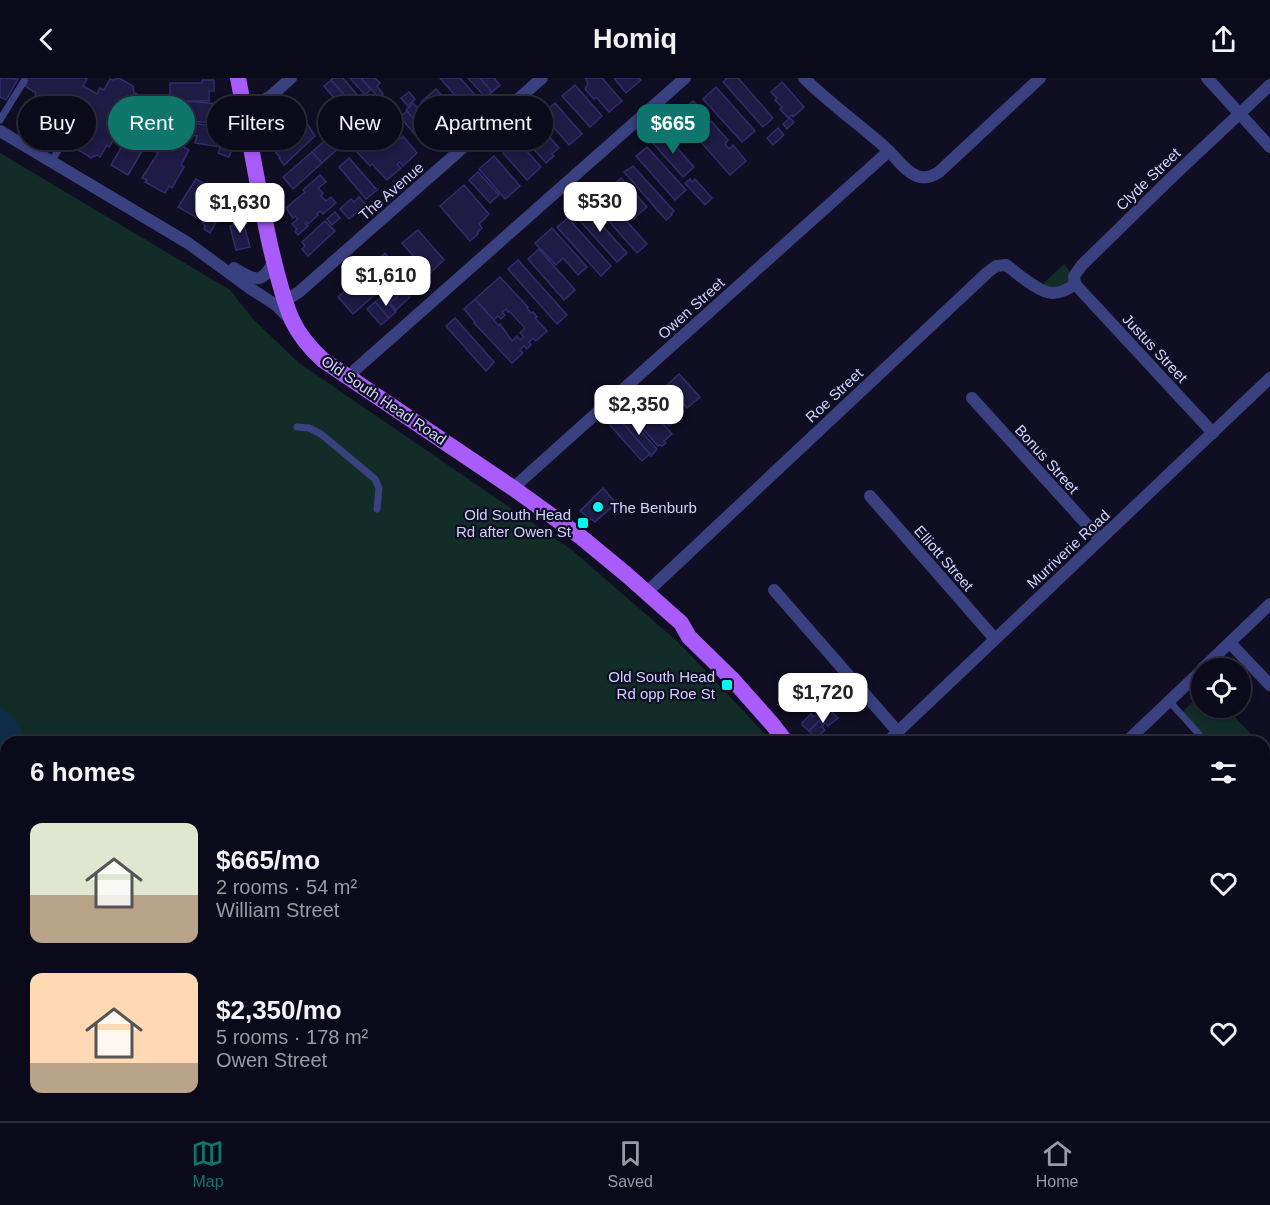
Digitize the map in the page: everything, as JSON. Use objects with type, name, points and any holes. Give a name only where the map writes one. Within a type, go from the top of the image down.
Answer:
[{"type":"main road","name":"Old South Head Road","points":[[238,78],[242,96]]},
{"type":"main road","name":"Old South Head Road","points":[[251,150],[260,200],[285,301],[305,341],[323,360],[513,488],[581,537],[681,623],[689,637],[734,681],[782,736]]},
{"type":"main road","name":"Old South Head Road","points":[[681,623],[695,629],[713,646],[794,736]]},
{"type":"street","points":[[271,96],[291,78]]},
{"type":"street","name":"The Avenue","points":[[285,301],[297,294],[542,78]]},
{"type":"street","points":[[350,378],[356,369],[685,78]]},
{"type":"street","points":[[805,78],[911,172],[925,177],[939,172],[1040,78]]},
{"type":"street","points":[[1207,78],[1270,147]]},
{"type":"street","name":"Clyde Street","points":[[1075,284],[1074,276],[1082,265],[1270,85]]},
{"type":"street","points":[[0,131],[246,276],[258,279],[263,277],[269,272],[274,260]]},
{"type":"street","name":"Owen Street","points":[[513,488],[889,151]]},
{"type":"street","points":[[188,243],[276,305],[293,321]]},
{"type":"street","name":"Roe Street","points":[[647,592],[987,272],[996,266],[1006,265],[1036,286],[1052,293],[1069,289],[1075,284]]},
{"type":"street","name":"Justus Street","points":[[1075,284],[1213,433]]},
{"type":"street","name":"Murriverie Road","points":[[894,736],[1270,378]]},
{"type":"street","name":"Bonus Street","points":[[972,398],[1100,539]]},
{"type":"street","name":"Elliott Street","points":[[870,496],[995,639]]},
{"type":"street","points":[[774,590],[898,732]]},
{"type":"street","points":[[1214,658],[1270,604]]},
{"type":"street","points":[[1230,643],[1270,685]]},
{"type":"street","points":[[1132,736],[1191,680]]},
{"type":"lane","points":[[0,120],[24,81]]},
{"type":"lane","points":[[51,162],[58,150]]},
{"type":"lane","points":[[297,427],[309,428],[321,434],[375,479],[379,488],[377,509]]},
{"type":"lane","points":[[1168,702],[1200,736]]},
{"type":"green space","points":[[0,153],[230,290],[253,319],[299,363],[572,550],[680,644],[766,736],[0,736]]},
{"type":"green space","points":[[1064,264],[1070,276],[1064,288],[1040,287]]},
{"type":"green space","points":[[1191,704],[1191,718],[1236,718],[1252,735],[1251,736],[1204,736],[1181,713]]},
{"type":"water","points":[[0,707],[16,722],[24,736],[0,736]]},
{"type":"building","points":[[0,78],[18,79],[6,100],[0,97]]},
{"type":"building","points":[[25,78],[85,78],[87,79],[83,86],[97,94],[100,88],[104,90],[110,79],[119,78],[133,86],[134,93],[137,94],[136,96],[108,96],[108,146],[100,157],[97,155],[91,158],[79,150],[96,150],[96,96],[35,96],[36,93],[25,86],[28,80]]},
{"type":"building","points":[[343,78],[358,96],[345,96],[331,80]]},
{"type":"building","points":[[350,78],[361,78],[371,89],[365,95]]},
{"type":"building","points":[[361,78],[375,78],[380,83],[377,86],[383,94],[377,96]]},
{"type":"building","points":[[440,78],[460,78],[476,96],[456,96]]},
{"type":"building","points":[[468,78],[480,78],[492,92],[484,96]]},
{"type":"building","points":[[480,78],[494,78],[500,85],[492,92]]},
{"type":"building","points":[[585,78],[602,78],[622,101],[609,112],[596,97],[594,99],[585,89],[588,84]]},
{"type":"building","points":[[614,78],[639,78],[641,80],[626,93]]},
{"type":"building","points":[[727,78],[738,78],[773,118],[763,127],[723,82]]},
{"type":"building","points":[[202,80],[214,80],[214,91],[209,91],[207,101],[195,101],[195,96],[170,96],[170,83],[202,83]]},
{"type":"building","points":[[331,80],[345,96],[332,96],[324,86]]},
{"type":"building","points":[[782,82],[804,107],[793,117],[792,115],[788,118],[780,109],[782,107],[771,92]]},
{"type":"building","points":[[575,85],[602,116],[590,127],[562,96]]},
{"type":"building","points":[[716,87],[755,131],[742,142],[703,99]]},
{"type":"building","points":[[436,89],[442,96],[428,96]]},
{"type":"building","points":[[409,92],[414,100],[408,106],[402,97]]},
{"type":"building","points":[[693,101],[707,116],[703,120],[707,124],[711,121],[728,140],[725,144],[729,149],[733,145],[746,161],[730,175],[677,115]]},
{"type":"building","points":[[195,102],[207,103],[207,122],[195,121]]},
{"type":"building","points":[[555,103],[582,134],[569,145],[553,127],[553,105]]},
{"type":"building","points":[[414,104],[414,119],[406,110]]},
{"type":"building","points":[[407,111],[414,119],[414,133],[402,119],[402,115]]},
{"type":"building","points":[[790,118],[794,122],[787,129],[783,124]]},
{"type":"building","points":[[195,123],[207,125],[207,145],[195,143],[197,136],[195,136]]},
{"type":"building","points":[[308,125],[315,136],[306,144],[306,127]]},
{"type":"building","points":[[778,128],[784,135],[773,145],[767,138]]},
{"type":"building","points":[[663,132],[694,167],[683,177],[652,142]]},
{"type":"building","points":[[403,136],[417,153],[403,166],[400,162],[397,164],[401,168],[387,180],[356,151],[402,150]]},
{"type":"building","points":[[553,141],[559,148],[546,163],[534,150],[553,150]]},
{"type":"building","points":[[318,147],[318,150],[336,150],[322,163],[312,152]]},
{"type":"building","points":[[647,147],[686,190],[675,200],[636,156]]},
{"type":"building","points":[[120,150],[143,150],[128,175],[111,165]]},
{"type":"building","points":[[189,150],[181,165],[184,167],[172,188],[169,186],[165,193],[142,178],[158,153],[155,151]]},
{"type":"building","points":[[219,150],[232,150],[229,157],[218,153]]},
{"type":"building","points":[[279,150],[300,150],[284,165],[276,153]]},
{"type":"building","points":[[506,150],[526,150],[541,167],[527,180],[503,153]]},
{"type":"building","points":[[312,152],[322,163],[293,189],[283,177]]},
{"type":"building","points":[[494,156],[520,186],[505,199],[479,169]]},
{"type":"building","points":[[349,158],[377,190],[366,199],[339,167]]},
{"type":"building","points":[[633,166],[674,211],[666,220],[624,172]]},
{"type":"building","points":[[478,172],[499,195],[490,203],[469,180]]},
{"type":"building","points":[[320,175],[326,182],[318,188],[323,193],[321,196],[326,201],[331,197],[336,203],[323,214],[320,211],[308,224],[307,222],[305,224],[308,226],[298,235],[295,231],[297,229],[292,224],[298,219],[295,216],[293,218],[286,208]]},
{"type":"building","points":[[621,178],[647,207],[633,219],[607,190]]},
{"type":"building","points":[[196,179],[212,188],[196,217],[178,207]]},
{"type":"building","points":[[690,179],[692,182],[695,179],[712,198],[705,205],[685,183]]},
{"type":"building","points":[[464,185],[489,214],[479,224],[482,228],[478,234],[470,241],[440,206]]},
{"type":"building","points":[[598,190],[606,199],[608,197],[647,244],[637,253],[587,199]]},
{"type":"building","points":[[224,194],[230,198],[210,233],[204,229],[205,226],[202,223],[216,199],[220,201]]},
{"type":"building","points":[[359,197],[368,207],[362,213],[359,210],[349,219],[340,209],[351,199],[354,202]]},
{"type":"building","points":[[583,204],[627,253],[617,262],[573,213]]},
{"type":"building","points":[[335,212],[340,218],[332,225],[327,219]]},
{"type":"building","points":[[244,216],[250,247],[236,250],[230,226],[234,225],[234,221],[239,217]]},
{"type":"building","points":[[568,218],[611,266],[601,276],[557,227]]},
{"type":"building","points":[[325,221],[335,231],[308,256],[302,249],[305,246],[302,242]]},
{"type":"building","points":[[552,228],[587,267],[578,275],[563,258],[556,265],[535,243]]},
{"type":"building","points":[[418,230],[444,260],[429,274],[402,243]]},
{"type":"building","points":[[539,249],[575,290],[564,300],[528,259]]},
{"type":"building","points":[[385,253],[399,269],[392,275],[383,265],[379,268],[374,263]]},
{"type":"building","points":[[518,260],[567,315],[557,324],[508,269]]},
{"type":"building","points":[[369,266],[371,268],[373,266],[388,283],[353,314],[338,297],[345,291],[346,285],[350,282],[351,284]]},
{"type":"building","points":[[500,277],[531,313],[533,312],[537,317],[535,318],[547,331],[536,341],[533,338],[527,349],[524,346],[520,350],[523,353],[512,363],[474,323],[464,309],[475,299]],"holes":[[[475,299],[494,320],[498,316],[501,319],[505,315],[502,312],[506,309],[509,311],[525,328],[520,333],[524,337],[520,340],[517,336],[512,341],[500,324],[499,326]]]},
{"type":"building","points":[[397,283],[404,291],[390,303],[383,295]]},
{"type":"building","points":[[404,291],[410,297],[396,310],[390,303]]},
{"type":"building","points":[[382,296],[396,312],[389,318],[375,302]]},
{"type":"building","points":[[375,302],[389,318],[381,325],[367,309]]},
{"type":"building","points":[[455,318],[494,362],[486,371],[446,326]]},
{"type":"building","points":[[679,374],[700,397],[687,408],[667,385]]},
{"type":"building","points":[[659,388],[682,414],[669,426],[648,402],[646,403],[640,397],[647,391],[650,395]]},
{"type":"building","points":[[643,401],[672,434],[662,446],[658,446],[629,413]]},
{"type":"building","points":[[627,416],[657,449],[651,456],[621,421]]},
{"type":"building","points":[[614,420],[618,424],[621,421],[650,454],[642,461],[609,424]]},
{"type":"building","name":"The Benburb","points":[[603,488],[616,503],[595,522],[580,511]]},
{"type":"building","points":[[823,702],[830,710],[809,731],[802,723],[811,714],[813,717],[817,714],[814,711]]},
{"type":"building","points":[[830,710],[838,718],[828,726],[825,723],[822,727],[825,730],[818,736],[814,736],[809,731]]},
{"type":"place","name":"The Benburb","points":[[598,507]]},
{"type":"place","name":"Old South Head Rd after Owen St","points":[[583,523]]},
{"type":"place","name":"Old South Head Rd opp Roe St","points":[[727,685]]}]
